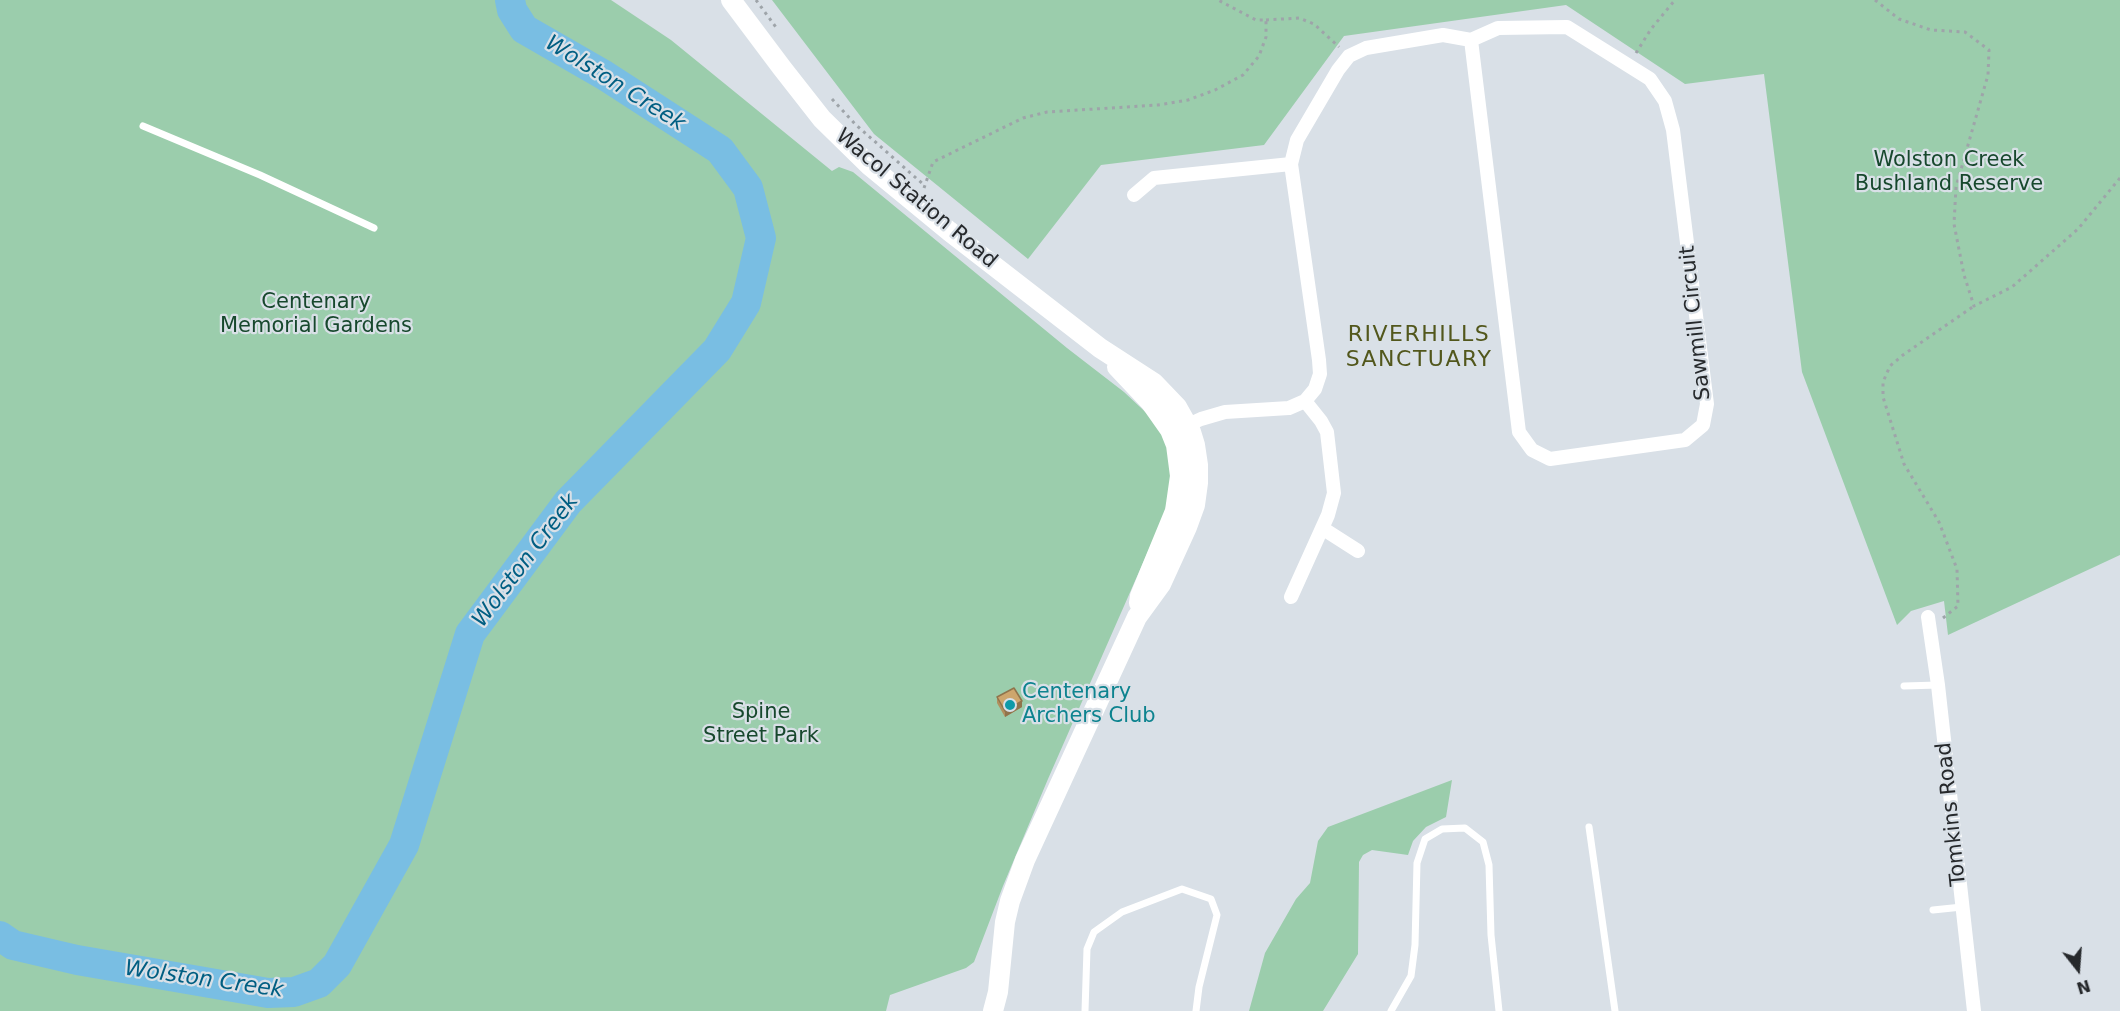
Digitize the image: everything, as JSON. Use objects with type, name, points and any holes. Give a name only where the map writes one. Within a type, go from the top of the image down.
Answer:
[{"type":"main road","name":"Wacol Station Road","points":[[731,0],[822,119],[870,166],[1100,348],[1154,383],[1177,407],[1179,430],[1191,432],[1198,465],[1195,505],[1161,584],[1137,617],[1025,860],[1005,922],[996,1001],[1006,1011]]},
{"type":"street","name":"Sawmill Circuit","points":[[1567,27],[1650,79],[1665,101],[1673,130],[1707,404],[1703,424],[1685,440],[1550,459],[1532,450],[1519,432],[1471,40],[1498,28],[1567,27]]},
{"type":"street","points":[[1179,430],[1225,412],[1289,408],[1305,401],[1315,389],[1320,375],[1291,164],[1297,140],[1338,70],[1349,56],[1366,48],[1443,35],[1471,40]]},
{"type":"street","points":[[1134,195],[1154,178],[1291,164]]},
{"type":"street","points":[[1291,597],[1328,515],[1334,493],[1327,432],[1321,420],[1305,401]]},
{"type":"street","points":[[1322,528],[1358,551]]},
{"type":"street","name":"Tomkins Road","points":[[1928,618],[1938,685],[1974,1011]]},
{"type":"lane","points":[[142,126],[260,174],[374,228]]},
{"type":"lane","points":[[1904,686],[1938,685]]},
{"type":"lane","points":[[1589,826],[1616,1011]]},
{"type":"lane","points":[[1391,1011],[1411,976],[1415,945],[1417,863],[1425,839],[1442,829],[1465,828],[1483,842],[1489,865],[1491,935],[1499,1011]]},
{"type":"lane","points":[[1084,1011],[1087,949],[1094,932],[1122,912],[1182,889],[1211,899],[1217,915],[1199,987],[1196,1011]]},
{"type":"lane","points":[[1933,910],[1962,907]]},
{"type":"path","points":[[756,0],[780,33]]},
{"type":"path","points":[[1218,0],[1256,20],[1299,18],[1314,24],[1349,56]]},
{"type":"path","points":[[1629,65],[1650,29],[1675,0]]},
{"type":"path","points":[[1875,0],[1899,19],[1931,30],[1965,33],[1989,50],[1988,75],[1956,187],[1954,224],[1964,275],[1974,306]]},
{"type":"path","points":[[912,201],[926,186],[933,162],[1023,118],[1047,112],[1158,105],[1188,100],[1215,90],[1243,75],[1259,56],[1266,37],[1266,20]]},
{"type":"path","points":[[825,92],[855,124],[926,186]]},
{"type":"path","points":[[1930,633],[1946,614],[1958,606],[1957,569],[1939,522],[1904,464],[1883,397],[1883,382],[1890,366],[1903,355],[1974,306],[2012,287],[2078,229],[2120,178]]},
{"type":"green space","points":[[0,0],[611,0],[671,40],[832,171],[839,167],[853,172],[1124,392],[1155,421],[1170,455],[1171,484],[1164,515],[1048,779],[974,962],[966,968],[890,995],[886,1011],[0,1011]]},
{"type":"green space","name":"Wolston Creek Bushland Reserve","points":[[772,0],[2120,0],[2120,555],[1948,635],[1944,601],[1911,611],[1897,625],[1802,372],[1764,74],[1685,84],[1566,5],[1344,36],[1264,145],[1101,165],[1028,259],[874,134]]},
{"type":"green space","points":[[1452,780],[1446,817],[1426,827],[1413,841],[1408,855],[1372,850],[1363,855],[1359,862],[1358,954],[1323,1011],[1249,1011],[1265,953],[1296,899],[1310,883],[1318,841],[1328,827]]},
{"type":"building","points":[[1014,688],[1022,701],[1005,711],[997,697]]},
{"type":"waterway","name":"Wolston Creek","points":[[0,936],[13,945],[77,960],[268,993],[294,992],[319,983],[337,965],[404,845],[470,634],[568,502],[717,350],[746,303],[761,238],[748,188],[720,150],[604,75],[524,29],[512,10],[510,0]]},
{"type":"place","name":"Centenary Archers Club","points":[[1010,705]]},
{"type":"district","name":"RIVERHILLS SANCTUARY","points":[[1419,348]]},
{"type":"park label","name":"Centenary Memorial Gardens","points":[[316,315]]},
{"type":"park label","name":"Spine Street Park","points":[[761,725]]}]
